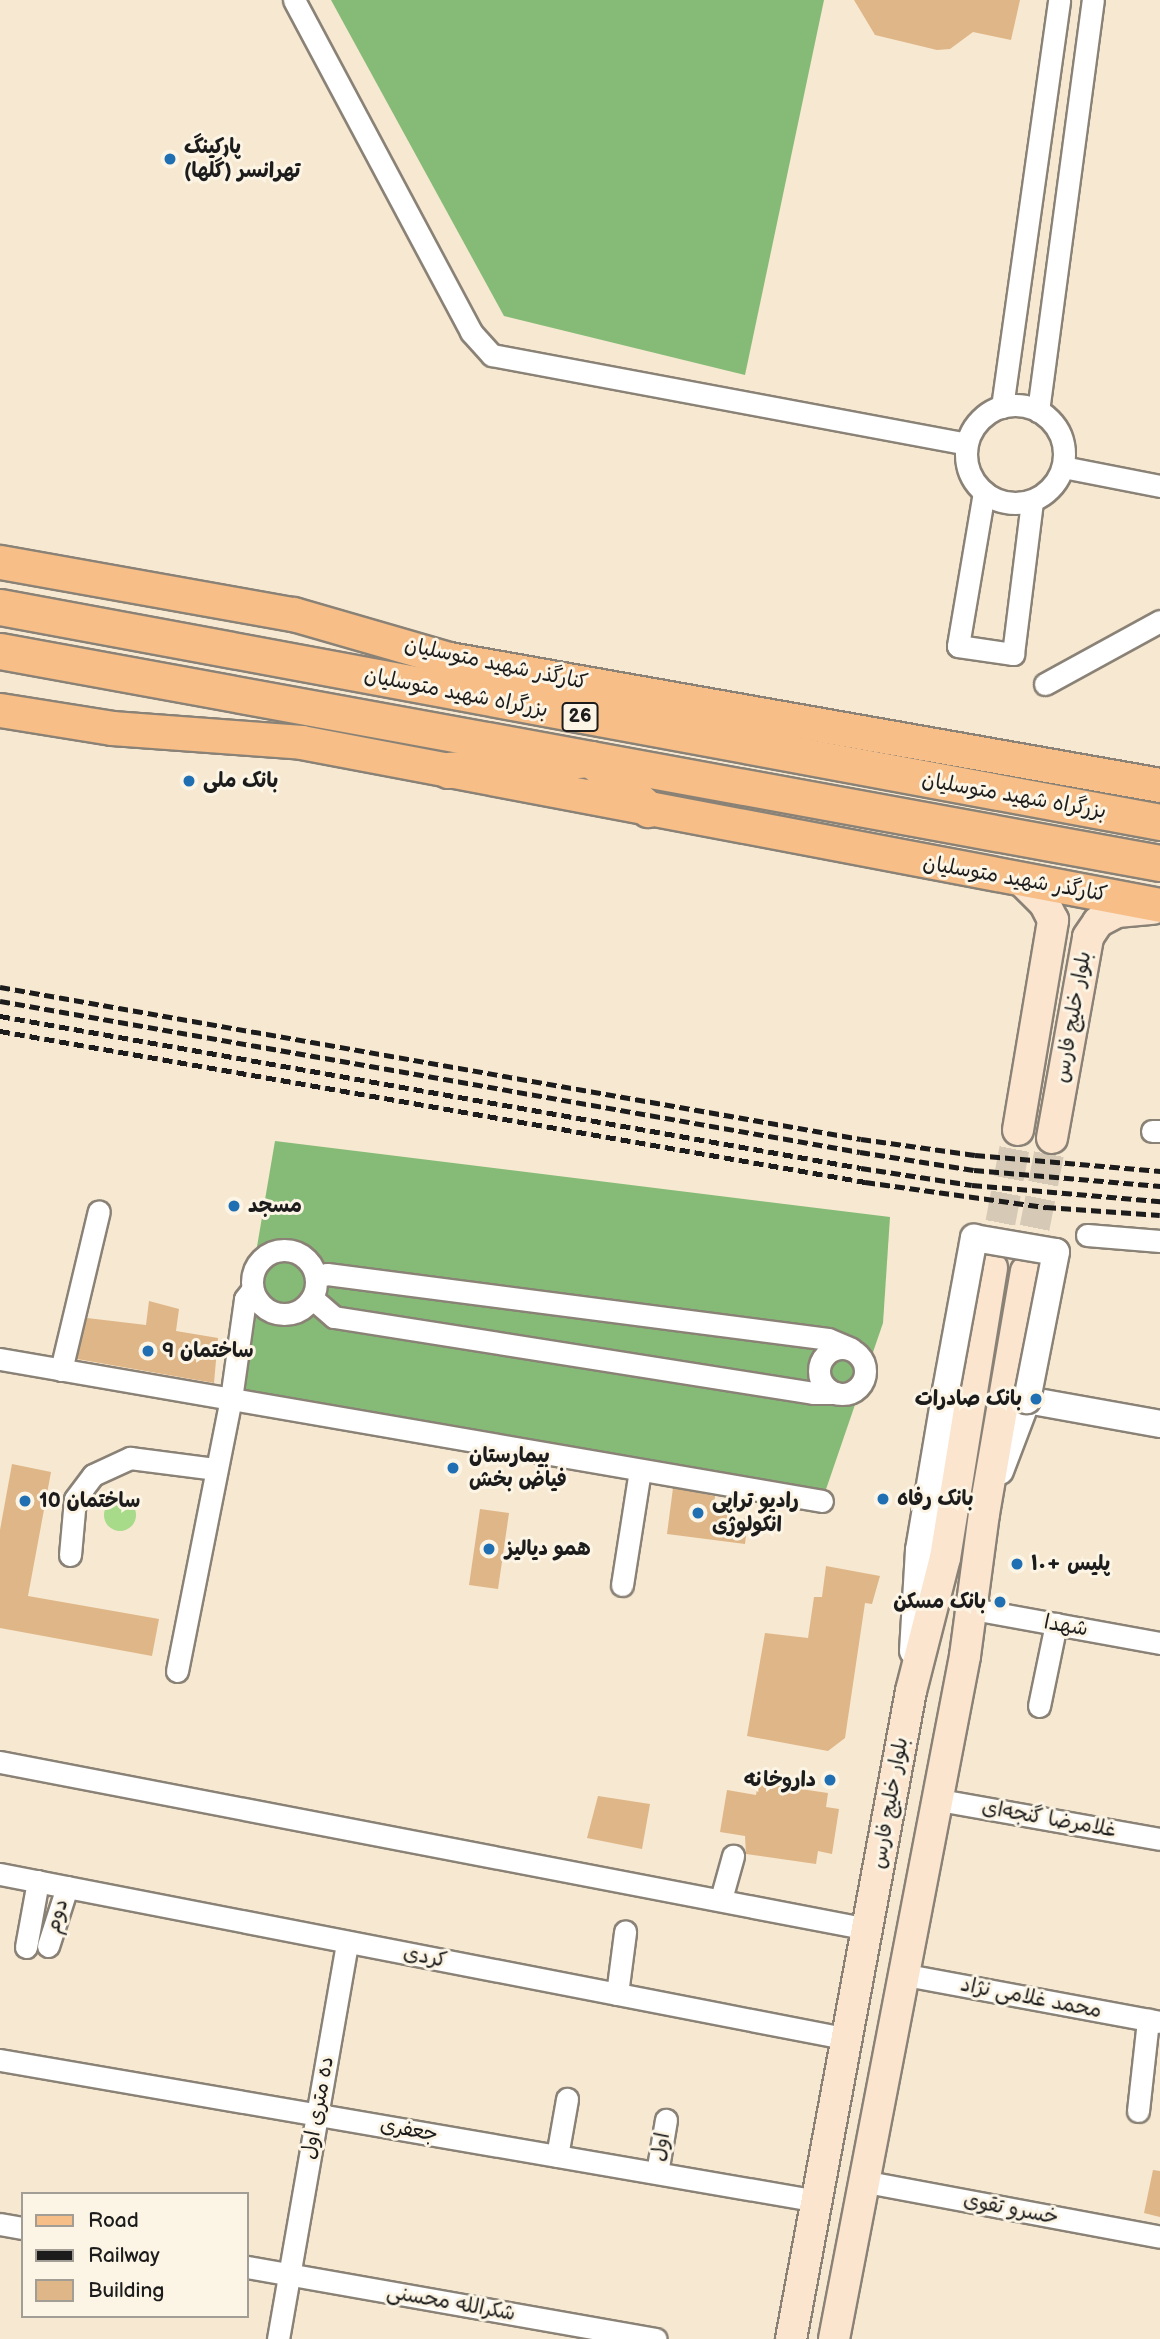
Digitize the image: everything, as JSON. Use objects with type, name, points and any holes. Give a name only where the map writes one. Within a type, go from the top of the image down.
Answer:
[{"type":"highway","name":"بزرگراه شهید متوسلیان","points":[[0,607],[1160,822]]},
{"type":"highway","name":"بزرگراه شهید متوسلیان","points":[[0,651],[1160,863]]},
{"type":"highway","points":[[448,771],[591,759],[648,809]]},
{"type":"main road","name":"کنارگذر شهید متوسلیان","points":[[0,562],[293,614],[449,659],[1160,785]]},
{"type":"main road","points":[[0,584],[449,659]]},
{"type":"main road","points":[[0,689],[302,742]]},
{"type":"main road","name":"کنارگذر شهید متوسلیان","points":[[0,710],[112,728],[302,742],[1160,907]]},
{"type":"main road","name":"بلوار خلیج فارس","points":[[1018,1130],[1053,920],[1045,904],[1022,881]]},
{"type":"main road","name":"بلوار خلیج فارس","points":[[1052,1138],[1088,937],[1098,922],[1117,912],[1160,907]]},
{"type":"main road","name":"بلوار خلیج فارس","points":[[791,2339],[849,2039],[911,1691],[945,1558],[992,1268]]},
{"type":"main road","points":[[834,2339],[901,1974],[939,1800],[973,1609],[984,1514],[1026,1272]]},
{"type":"street","points":[[294,0],[471,332],[492,355],[967,444]]},
{"type":"street","points":[[1002,407],[1059,0]]},
{"type":"street","points":[[1038,411],[1093,0]]},
{"type":"street","points":[[1002,407],[1038,411],[1060,434],[1063,467],[1045,493],[1032,500],[1015,503],[984,492],[969,471],[967,444],[979,421],[1002,407]]},
{"type":"street","points":[[1063,467],[1160,486]]},
{"type":"street","points":[[984,492],[958,646],[1013,654],[1032,500]]},
{"type":"street","points":[[1045,684],[1160,621]]},
{"type":"street","points":[[61,1370],[99,1211]]},
{"type":"street","points":[[1087,1235],[1160,1241]]},
{"type":"street","points":[[911,1691],[919,1550],[974,1238],[1056,1252],[1027,1399],[984,1514]]},
{"type":"street","points":[[177,1671],[231,1399],[245,1299],[252,1290],[258,1262],[276,1251],[305,1258],[314,1287],[334,1317],[813,1393],[857,1389],[865,1375],[863,1359],[851,1349],[828,1339],[327,1274],[314,1287],[285,1314],[265,1308],[252,1290]]},
{"type":"street","points":[[836,1393],[823,1383],[821,1362],[830,1351],[851,1349]]},
{"type":"street","points":[[0,1359],[822,1501]]},
{"type":"street","points":[[1027,1399],[1160,1424]]},
{"type":"street","points":[[70,1556],[75,1499],[93,1475],[130,1458],[216,1469]]},
{"type":"street","points":[[622,1585],[640,1470]]},
{"type":"street","name":"شهدا","points":[[973,1609],[1160,1643]]},
{"type":"street","points":[[1039,1706],[1056,1624]]},
{"type":"street","points":[[0,1762],[868,1929]]},
{"type":"street","name":"غلامرضا گنجه‌ای","points":[[939,1800],[1160,1839]]},
{"type":"street","points":[[721,1899],[733,1856]]},
{"type":"street","name":"کردی","points":[[0,1874],[849,2039]]},
{"type":"street","points":[[26,1947],[38,1881]]},
{"type":"street","name":"دوم","points":[[48,1946],[67,1887]]},
{"type":"street","points":[[618,1994],[625,1932]]},
{"type":"street","name":"ده متری اول","points":[[278,2339],[347,1942]]},
{"type":"street","name":"محمد غلامی نژاد","points":[[901,1974],[1154,2021]]},
{"type":"street","points":[[1138,2111],[1154,2021]]},
{"type":"street","name":"جعفری","points":[[0,2060],[818,2201]]},
{"type":"street","points":[[557,2156],[567,2099]]},
{"type":"street","name":"اول","points":[[657,2173],[666,2120]]},
{"type":"street","name":"خسرو تقوی","points":[[862,2181],[1160,2237]]},
{"type":"street","points":[[0,2224],[21,2228]]},
{"type":"street","name":"شکرالله محسنی","points":[[248,2267],[656,2339]]},
{"type":"green space","points":[[331,0],[824,0],[745,375],[504,316]]},
{"type":"green space","points":[[275,1141],[890,1217],[883,1323],[822,1501],[231,1399]]},
{"type":"green space","points":[[120,1499],[131,1504],[136,1515],[131,1526],[120,1531],[109,1526],[104,1515],[109,1504]]},
{"type":"building","points":[[854,0],[1020,0],[1011,40],[973,32],[950,49],[937,50],[875,35]]},
{"type":"building","name":"ساختمان 9","points":[[149,1301],[179,1309],[176,1331],[218,1338],[214,1383],[77,1359],[87,1318],[146,1325]]},
{"type":"building","points":[[12,1464],[51,1472],[28,1596],[159,1619],[152,1656],[0,1628],[0,1530]]},
{"type":"building","name":"رادیو تراپی انکولوژی","points":[[673,1488],[715,1496],[714,1507],[728,1509],[727,1517],[748,1519],[745,1544],[667,1534]]},
{"type":"building","name":"همو دیالیز","points":[[480,1509],[509,1513],[498,1589],[469,1585]]},
{"type":"building","points":[[826,1566],[880,1576],[872,1604],[865,1603],[845,1738],[828,1751],[747,1736],[765,1633],[808,1638],[814,1597],[822,1597]]},
{"type":"building","points":[[758,1783],[828,1793],[826,1807],[839,1809],[832,1854],[818,1851],[816,1864],[746,1854],[745,1836],[720,1832],[727,1790],[756,1795]]},
{"type":"building","points":[[598,1796],[650,1804],[642,1849],[587,1838]]},
{"type":"building","points":[[1153,2170],[1160,2171],[1160,2217],[1144,2213]]},
{"type":"tunnel","points":[[992,1267],[1018,1130]]},
{"type":"tunnel","points":[[1026,1272],[1052,1138]]},
{"type":"railway","points":[[0,987],[861,1139],[975,1155],[1160,1171]]},
{"type":"railway","points":[[0,1001],[860,1152],[974,1170],[1160,1186]]},
{"type":"railway","points":[[0,1016],[861,1168],[972,1185],[1160,1201]]},
{"type":"railway","points":[[0,1031],[865,1182],[1046,1207],[1160,1215]]},
{"type":"place","name":"پارکینگ تهرانسر (گلها)","points":[[170,159]]},
{"type":"place","name":"بانک ملی","points":[[189,781]]},
{"type":"place","name":"مسجد","points":[[234,1206]]},
{"type":"place","name":"ساختمان 9","points":[[148,1351]]},
{"type":"place","name":"بانک صادرات","points":[[1036,1399]]},
{"type":"place","name":"بیمارستان فیاض بخش","points":[[453,1468]]},
{"type":"place","name":"بانک رفاه","points":[[883,1499]]},
{"type":"place","name":"ساختمان 10","points":[[25,1501]]},
{"type":"place","name":"رادیو تراپی انکولوژی","points":[[698,1513]]},
{"type":"place","name":"همو دیالیز","points":[[489,1549]]},
{"type":"place","name":"پلیس +۱۰","points":[[1017,1564]]},
{"type":"place","name":"بانک مسکن","points":[[1000,1602]]},
{"type":"place","name":"داروخانه","points":[[830,1780]]}]
